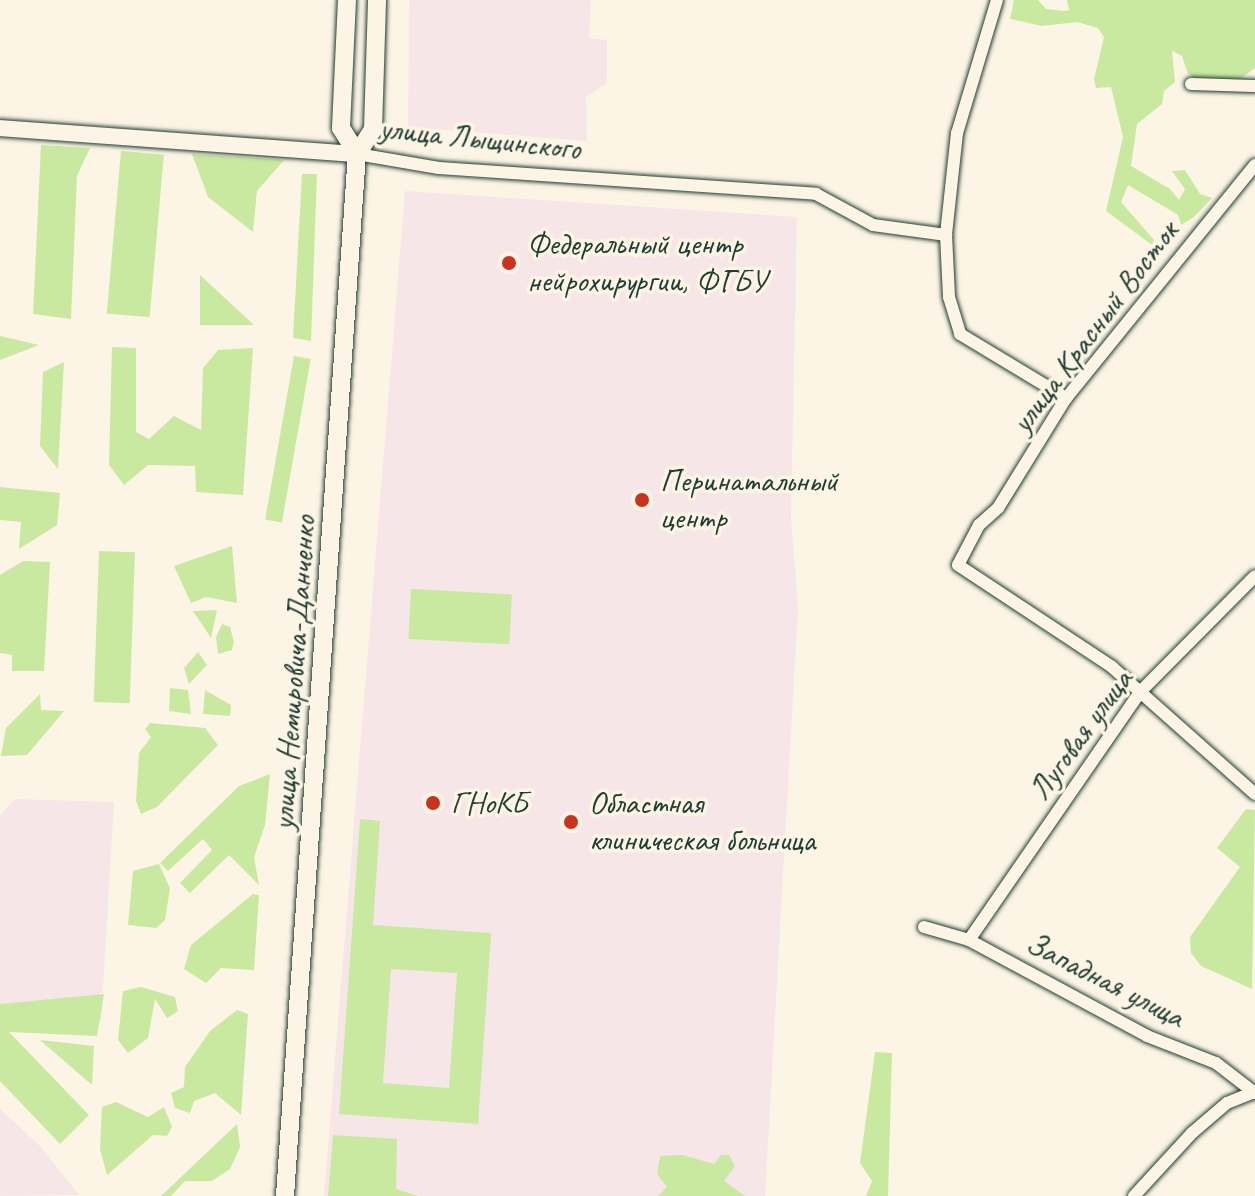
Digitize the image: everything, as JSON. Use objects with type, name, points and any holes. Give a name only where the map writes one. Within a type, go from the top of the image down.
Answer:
[{"type":"main road","name":"улица Немировича-Данченко","points":[[347,0],[341,128],[357,154]]},
{"type":"main road","name":"улица Немировича-Данченко","points":[[285,1196],[357,154],[373,129],[377,0]]},
{"type":"street","points":[[997,0],[957,133],[946,235],[949,297],[960,334],[1066,398]]},
{"type":"street","points":[[1191,84],[1255,86]]},
{"type":"street","name":"улица Лыщинского","points":[[0,128],[357,154],[439,168],[816,194],[873,225],[946,235]]},
{"type":"street","name":"улица Красный Восток","points":[[1140,692],[1112,667],[958,565],[979,525],[998,508],[1066,398],[1255,165]]},
{"type":"street","name":"Луговая улица","points":[[969,940],[1140,692],[1255,576]]},
{"type":"street","points":[[1140,692],[1255,794]]},
{"type":"street","name":"Западная улица","points":[[924,927],[969,940],[1147,1036],[1216,1063],[1254,1092]]},
{"type":"street","points":[[1134,1196],[1192,1133],[1227,1103],[1254,1092]]},
{"type":"shaded area","points":[[409,0],[591,0],[589,38],[607,40],[607,83],[586,97],[587,141],[408,127]]},
{"type":"shaded area","name":"Областная клиническая больница","points":[[405,191],[797,217],[791,517],[798,609],[765,1196],[324,1196]]},
{"type":"shaded area","points":[[15,799],[114,802],[101,1022],[0,1015],[0,815]]},
{"type":"shaded area","points":[[0,1109],[39,1145],[79,1195],[0,1196]]},
{"type":"green space","points":[[1014,0],[1038,0],[1046,9],[1064,11],[1069,10],[1067,0],[1255,0],[1255,68],[1236,82],[1203,82],[1188,74],[1182,56],[1172,51],[1175,82],[1164,91],[1162,104],[1137,124],[1131,166],[1170,189],[1179,200],[1185,189],[1172,171],[1185,170],[1200,194],[1212,198],[1194,217],[1181,225],[1178,215],[1128,185],[1121,202],[1154,240],[1152,245],[1106,211],[1123,137],[1111,87],[1096,88],[1094,79],[1104,37],[1098,28],[1077,22],[1042,26],[1010,19]]},
{"type":"green space","points":[[41,145],[90,148],[77,176],[71,319],[33,314]]},
{"type":"green space","points":[[121,151],[164,155],[150,317],[107,313]]},
{"type":"green space","points":[[192,154],[284,160],[257,191],[253,232],[208,197]]},
{"type":"green space","points":[[302,174],[317,174],[311,341],[293,338]]},
{"type":"green space","points":[[200,275],[254,325],[200,325]]},
{"type":"green space","points":[[0,336],[39,345],[0,360]]},
{"type":"green space","points":[[112,347],[136,348],[136,432],[149,439],[174,416],[201,430],[203,368],[218,350],[253,348],[243,495],[196,492],[195,466],[148,465],[124,485],[109,465]]},
{"type":"green space","points":[[294,356],[311,359],[282,522],[265,519]]},
{"type":"green space","points":[[64,362],[58,469],[40,446],[43,372]]},
{"type":"green space","points":[[0,487],[60,493],[57,525],[19,549],[21,522],[0,520]]},
{"type":"green space","points":[[232,546],[237,603],[206,597],[191,603],[174,566]]},
{"type":"green space","points":[[99,551],[135,552],[130,703],[94,702]]},
{"type":"green space","points":[[23,561],[50,562],[44,671],[12,671],[12,655],[0,653],[0,575]]},
{"type":"green space","points":[[411,589],[512,594],[509,644],[408,639]]},
{"type":"green space","points":[[217,610],[211,638],[193,611]]},
{"type":"green space","points":[[222,624],[230,627],[234,642],[232,650],[218,654],[216,637]]},
{"type":"green space","points":[[198,652],[207,665],[189,684],[184,668]]},
{"type":"green space","points":[[170,688],[188,690],[191,714],[169,711]]},
{"type":"green space","points":[[205,690],[231,705],[230,716],[203,714]]},
{"type":"green space","points":[[40,694],[41,710],[64,711],[27,755],[1,756],[6,728]]},
{"type":"green space","points":[[150,723],[205,728],[218,745],[157,807],[141,814],[136,801],[139,753],[151,737],[145,729]]},
{"type":"green space","points":[[270,774],[265,825],[254,857],[259,885],[229,855],[190,893],[180,883],[212,850],[203,839],[168,871],[160,863],[239,786]]},
{"type":"green space","points":[[1246,809],[1255,810],[1252,989],[1201,966],[1191,953],[1190,937],[1240,867],[1217,848]]},
{"type":"green space","points":[[360,819],[380,821],[373,925],[491,933],[478,1124],[339,1114]],"holes":[[[391,969],[457,973],[449,1088],[383,1083]]]},
{"type":"green space","points":[[159,864],[170,888],[165,920],[156,928],[128,925],[133,871]]},
{"type":"green space","points":[[253,894],[259,895],[254,970],[221,968],[206,983],[184,969],[191,945]]},
{"type":"green space","points":[[141,987],[175,997],[178,1011],[167,1018],[155,999],[148,1038],[128,1053],[118,1040],[123,991]]},
{"type":"green space","points":[[104,994],[97,1036],[9,1032],[89,1115],[60,1144],[0,1081],[0,1004]]},
{"type":"green space","points":[[237,1010],[248,1014],[241,1115],[215,1093],[194,1101],[190,1113],[175,1108],[171,1093],[184,1087],[185,1067],[210,1031]]},
{"type":"green space","points":[[40,1040],[94,1046],[92,1085]]},
{"type":"green space","points":[[875,1052],[892,1053],[888,1196],[866,1196],[872,1181],[860,1163]]},
{"type":"green space","points":[[116,1102],[148,1117],[164,1107],[172,1127],[167,1136],[153,1135],[107,1175],[100,1149],[102,1107]]},
{"type":"green space","points":[[237,1124],[240,1147],[230,1169],[212,1181],[185,1181],[171,1196],[161,1196]]},
{"type":"green space","points":[[333,1135],[397,1139],[396,1189],[418,1196],[328,1196]]},
{"type":"green space","points":[[683,1155],[714,1164],[721,1155],[729,1155],[735,1166],[724,1181],[745,1196],[658,1196],[667,1187],[657,1174],[660,1156]]},
{"type":"place","name":"Федеральный центр нейрохирургии, ФГБУ","points":[[509,263]]},
{"type":"place","name":"Перинатальный центр","points":[[642,500]]},
{"type":"place","name":"ГНоКБ","points":[[433,803]]},
{"type":"place","name":"Областная клиническая больница","points":[[571,822]]}]
